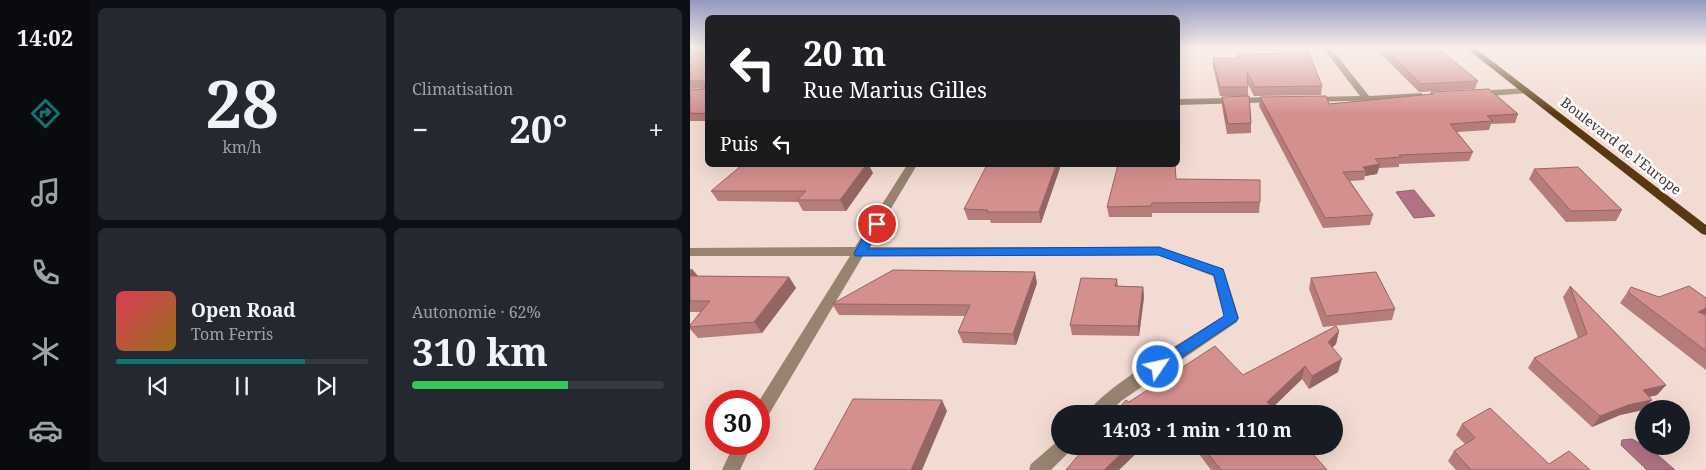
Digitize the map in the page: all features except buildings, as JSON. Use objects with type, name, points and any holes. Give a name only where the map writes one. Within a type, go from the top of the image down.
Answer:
[{"type":"main road","name":"Boulevard de l'Europe","points":[[1499,70],[1706,231]]},
{"type":"street","points":[[1344,70],[1367,99]]},
{"type":"street","points":[[1465,94],[1526,91]]},
{"type":"street","points":[[1180,102],[1367,99],[1435,95]]},
{"type":"street","points":[[770,398],[911,167]]},
{"type":"street","points":[[690,252],[1159,251],[1219,272],[1232,318],[1115,396],[1106,405]]},
{"type":"street","points":[[731,470],[738,455]]},
{"type":"street","points":[[1038,470],[1054,455]]},
{"type":"shaded area","points":[[1414,190],[1435,216],[1414,218],[1396,192]]},
{"type":"shaded area","points":[[1622,440],[1635,441],[1635,455],[1658,455],[1675,470],[1647,470],[1621,445]]},
{"type":"route","points":[[877,224],[860,253],[1159,251],[1219,272],[1232,318],[1158,367]]}]
